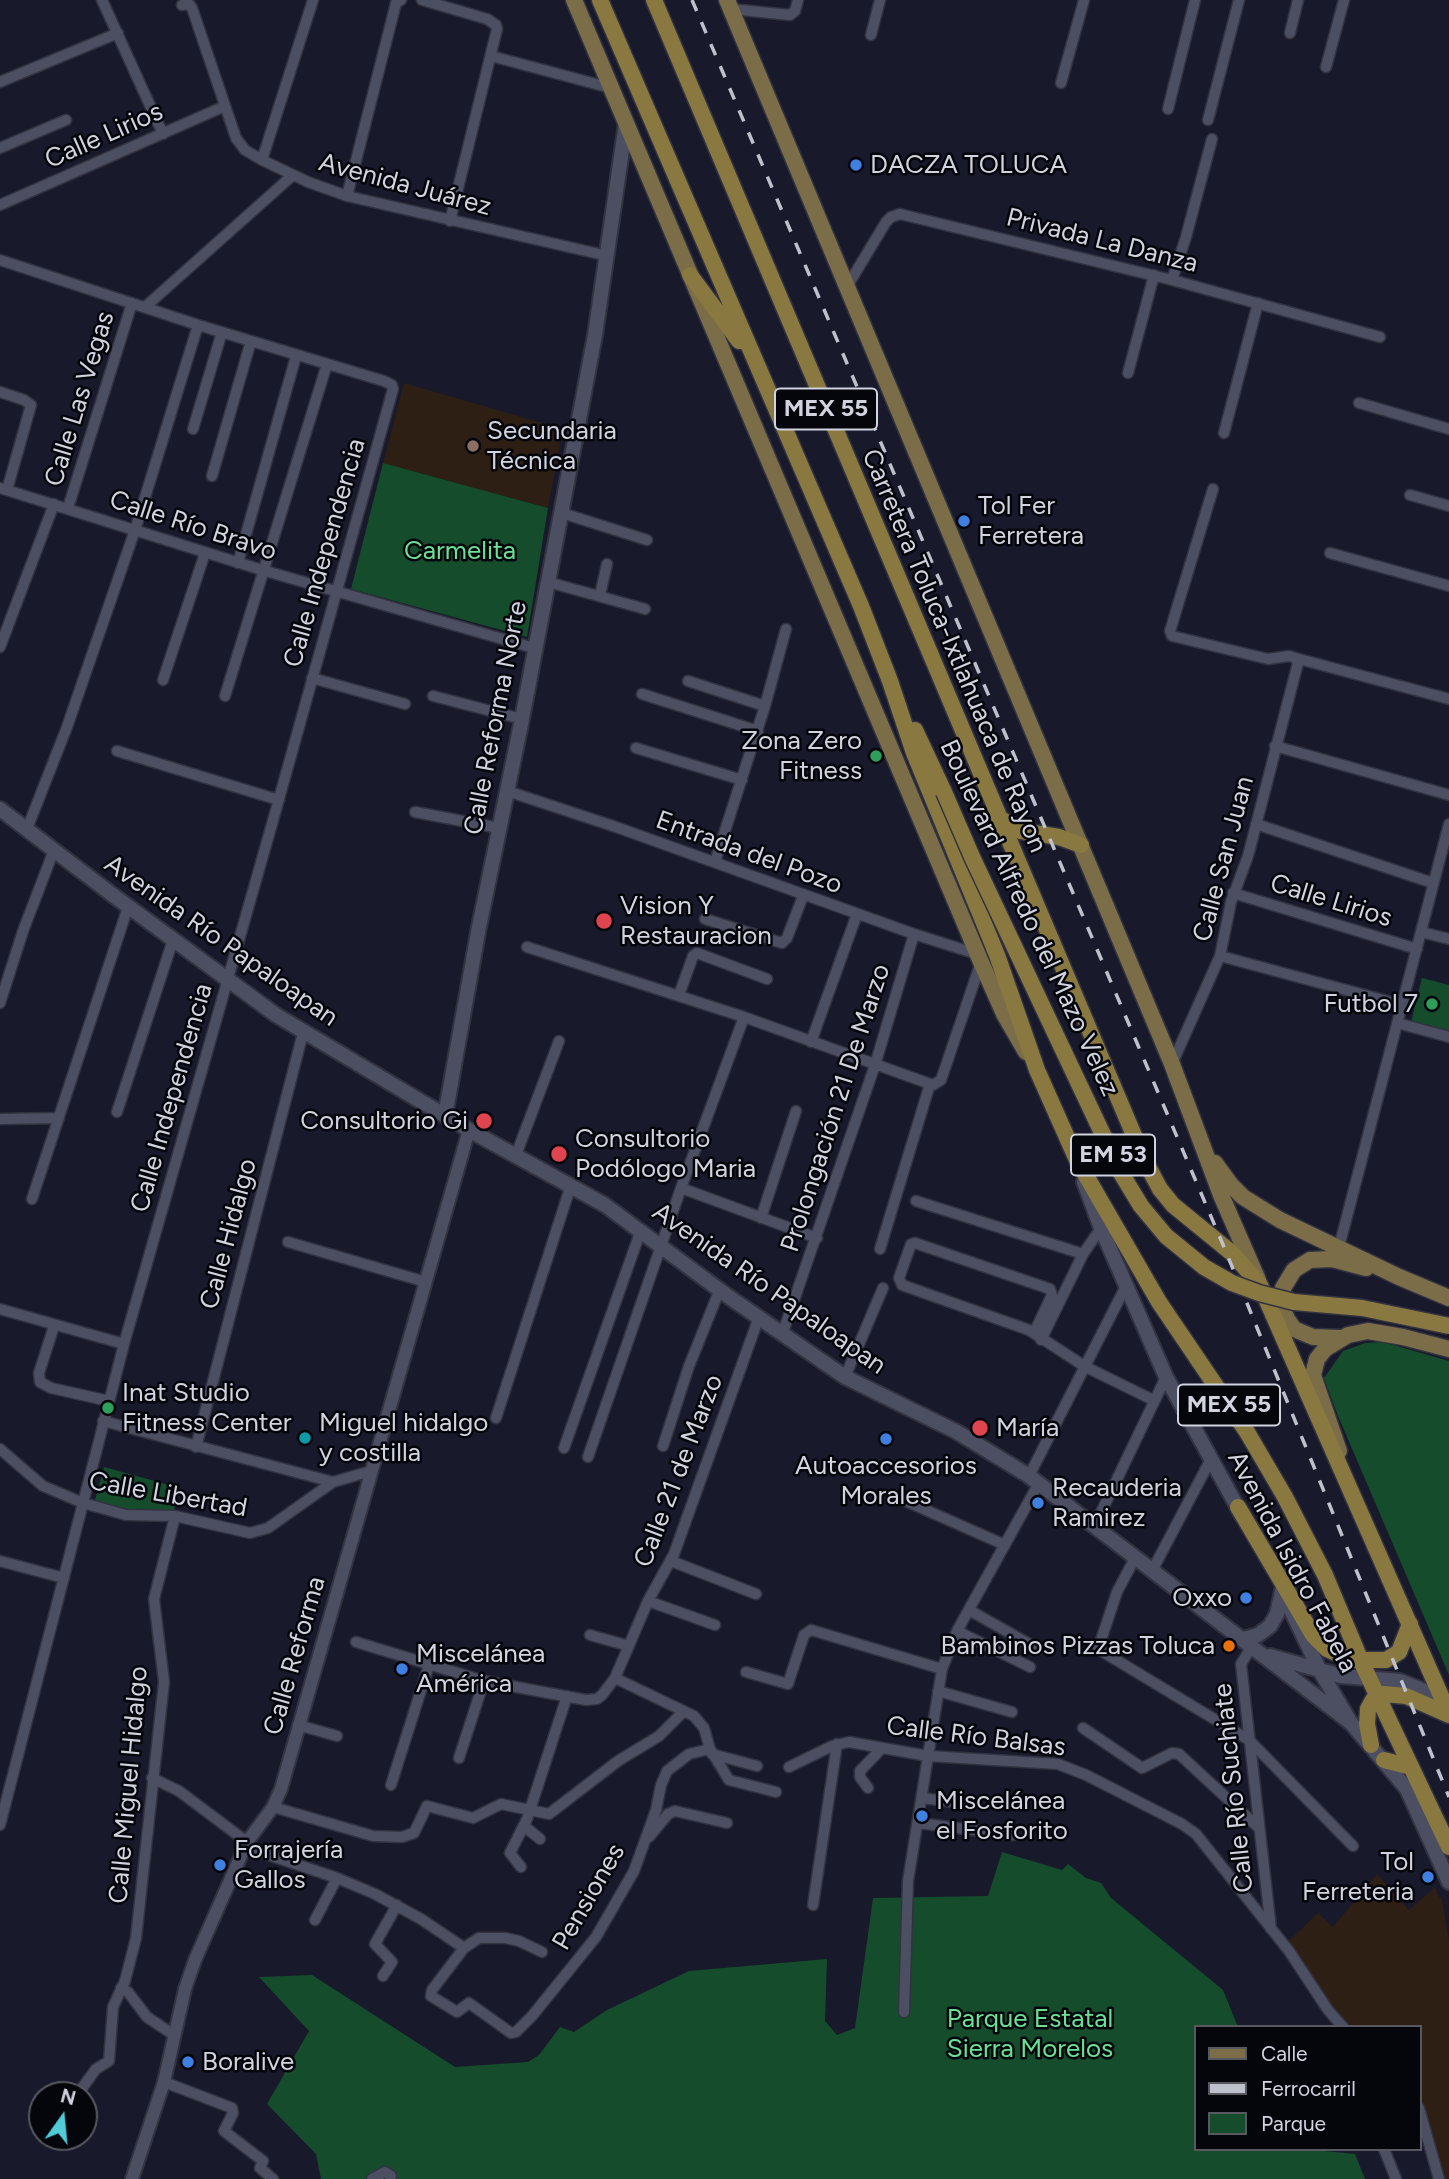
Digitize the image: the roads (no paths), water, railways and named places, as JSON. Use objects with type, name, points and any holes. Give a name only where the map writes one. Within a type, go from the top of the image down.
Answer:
[{"type":"highway","name":"MEX 55","points":[[600,0],[861,607],[914,752],[996,956],[1037,1070],[1077,1160]]},
{"type":"highway","name":"Carretera Toluca-Ixtlahuaca de Rayon","points":[[654,0],[1151,1174],[1172,1205],[1233,1254],[1260,1285]]},
{"type":"highway","points":[[690,275],[755,363]]},
{"type":"highway","name":"Boulevard Alfredo del Mazo Velez","points":[[890,681],[1121,1173],[1141,1206],[1166,1236],[1204,1267],[1232,1283],[1259,1293],[1294,1302],[1362,1308],[1449,1326]]},
{"type":"highway","points":[[999,818],[1021,831],[1059,837],[1081,845]]},
{"type":"highway","name":"Avenida Isidro Fabela","points":[[1077,1160],[1159,1302],[1265,1461],[1325,1575],[1361,1661],[1449,1847]]},
{"type":"highway","name":"MEX 55","points":[[1260,1285],[1449,1714]]},
{"type":"highway","points":[[1238,1507],[1313,1635],[1327,1649],[1338,1656],[1380,1662],[1395,1656],[1402,1647],[1410,1624]]},
{"type":"highway","points":[[1371,1745],[1367,1714],[1370,1705],[1378,1697],[1391,1694],[1406,1696],[1449,1714]]},
{"type":"highway","points":[[1384,1760],[1411,1767],[1407,1789]]},
{"type":"main road","points":[[574,0],[979,958],[1004,1014],[1037,1070]]},
{"type":"main road","name":"Carretera Toluca-Ixtlahuaca de Rayon","points":[[729,5],[1172,1064],[1203,1146]]},
{"type":"main road","name":"Calle Reforma Norte","points":[[446,1116],[479,927],[562,513],[608,256],[626,123]]},
{"type":"main road","name":"Avenida Río Papaloapan","points":[[0,809],[228,981],[303,1033],[469,1130],[571,1185],[641,1230],[782,1335],[845,1377],[957,1432],[1034,1479],[1351,1723]]},
{"type":"main road","points":[[1203,1146],[1260,1285]]},
{"type":"main road","points":[[1203,1146],[1243,1197],[1280,1220],[1449,1298]]},
{"type":"main road","name":"Avenida Isidro Fabela","points":[[1077,1160],[1101,1228],[1166,1377],[1238,1507],[1320,1671],[1351,1723],[1407,1789],[1449,1882]]},
{"type":"main road","points":[[1341,1338],[1305,1335],[1289,1324],[1282,1306],[1282,1294],[1294,1270],[1310,1260],[1332,1259],[1399,1277]]},
{"type":"main road","points":[[1353,1494],[1313,1375],[1321,1353],[1341,1338],[1368,1331],[1449,1349]]},
{"type":"main road","points":[[1253,1646],[1258,1635],[1270,1626],[1277,1614],[1282,1591]]},
{"type":"main road","name":"Avenida Río Papaloapan","points":[[1253,1646],[1320,1671],[1341,1676],[1408,1683],[1442,1698]]},
{"type":"street","points":[[102,0],[163,134]]},
{"type":"street","points":[[262,160],[313,0]]},
{"type":"street","points":[[347,196],[394,11],[401,0]]},
{"type":"street","points":[[422,0],[492,21],[497,29],[450,221]]},
{"type":"street","points":[[729,5],[790,15],[795,11],[798,0]]},
{"type":"street","points":[[871,35],[880,0]]},
{"type":"street","points":[[1061,83],[1084,0]]},
{"type":"street","points":[[1168,109],[1195,0]]},
{"type":"street","points":[[1208,120],[1239,0]]},
{"type":"street","points":[[1290,33],[1298,0]]},
{"type":"street","points":[[1326,67],[1344,0]]},
{"type":"street","name":"Avenida Juárez","points":[[182,5],[188,4],[192,8],[233,132],[241,145],[262,160],[293,176],[347,196],[608,256]]},
{"type":"street","points":[[0,82],[118,33]]},
{"type":"street","points":[[491,56],[611,88]]},
{"type":"street","name":"Calle Lirios","points":[[0,205],[225,106]]},
{"type":"street","points":[[0,148],[66,120]]},
{"type":"street","points":[[1172,280],[1212,139]]},
{"type":"street","points":[[145,307],[293,176]]},
{"type":"street","name":"Privada La Danza","points":[[848,285],[886,222],[900,214],[1154,275],[1380,337]]},
{"type":"street","points":[[0,260],[327,365],[225,696]]},
{"type":"street","points":[[1128,373],[1154,275]]},
{"type":"street","name":"Calle Las Vegas","points":[[68,508],[132,303]]},
{"type":"street","points":[[1224,433],[1258,303]]},
{"type":"street","points":[[27,830],[67,727],[135,530],[198,325]]},
{"type":"street","points":[[193,429],[222,332]]},
{"type":"street","points":[[212,476],[251,341]]},
{"type":"street","points":[[238,563],[296,356]]},
{"type":"street","name":"Calle Independencia","points":[[0,1825],[3,1800],[64,1578],[103,1421],[392,393],[392,386],[384,381],[327,365]]},
{"type":"street","points":[[0,392],[31,405],[4,489]]},
{"type":"street","points":[[1359,403],[1449,429]]},
{"type":"street","name":"Calle Río Bravo","points":[[4,489],[238,563],[534,648]]},
{"type":"street","points":[[1213,489],[1170,634],[1176,638],[1268,659],[1289,656],[1449,699]]},
{"type":"street","points":[[1410,495],[1449,506]]},
{"type":"street","name":"Calle Las Vegas","points":[[0,647],[54,504]]},
{"type":"street","points":[[562,513],[647,540]]},
{"type":"street","points":[[163,680],[205,553]]},
{"type":"street","points":[[1330,553],[1449,586]]},
{"type":"street","points":[[600,595],[607,564]]},
{"type":"street","points":[[548,582],[645,609]]},
{"type":"street","points":[[715,862],[758,731],[786,629]]},
{"type":"street","name":"Calle San Juan","points":[[1172,1064],[1220,956],[1233,893],[1248,856],[1299,659]]},
{"type":"street","points":[[312,678],[405,704]]},
{"type":"street","points":[[688,681],[765,705]]},
{"type":"street","points":[[642,694],[758,731]]},
{"type":"street","points":[[433,696],[522,719]]},
{"type":"street","points":[[1275,746],[1449,795]]},
{"type":"street","points":[[636,748],[742,780]]},
{"type":"street","points":[[117,751],[279,800]]},
{"type":"street","name":"Entrada del Pozo","points":[[507,790],[979,958]]},
{"type":"street","points":[[415,812],[499,828]]},
{"type":"street","points":[[1256,824],[1433,883]]},
{"type":"street","points":[[1339,1247],[1449,824]]},
{"type":"street","points":[[0,1003],[23,931],[54,850]]},
{"type":"street","name":"Calle Lirios","points":[[1233,893],[1417,949]]},
{"type":"street","points":[[705,919],[782,943],[787,938],[803,895]]},
{"type":"street","points":[[32,1199],[128,907]]},
{"type":"street","points":[[811,1042],[857,914]]},
{"type":"street","points":[[1421,932],[1449,939]]},
{"type":"street","name":"Prolongación 21 De Marzo","points":[[782,1335],[875,1065],[914,934]]},
{"type":"street","points":[[117,1112],[173,940]]},
{"type":"street","points":[[527,947],[679,995],[934,1084]]},
{"type":"street","points":[[679,995],[693,956],[697,953],[767,979]]},
{"type":"street","points":[[1220,956],[1402,1005]]},
{"type":"street","points":[[880,1249],[934,1084],[941,1080],[979,958]]},
{"type":"street","points":[[588,1457],[681,1188],[744,1017]]},
{"type":"street","points":[[1397,1023],[1449,1037]]},
{"type":"street","name":"Calle Hidalgo","points":[[196,1447],[303,1033]]},
{"type":"street","points":[[516,1155],[559,1041]]},
{"type":"street","points":[[761,1218],[796,1111]]},
{"type":"street","points":[[0,1119],[59,1118]]},
{"type":"street","name":"Calle Reforma","points":[[132,2179],[164,2082],[184,1989],[195,1960],[246,1845],[273,1807],[281,1789],[469,1130]]},
{"type":"street","points":[[496,1418],[571,1185]]},
{"type":"street","points":[[681,1188],[817,1238]]},
{"type":"street","points":[[916,1200],[1083,1254]]},
{"type":"street","points":[[1038,1337],[1083,1254],[1101,1228]]},
{"type":"street","points":[[564,1448],[641,1230]]},
{"type":"street","points":[[288,1242],[426,1282]]},
{"type":"street","points":[[1038,1337],[1052,1295],[1050,1289],[915,1243],[911,1244],[899,1278],[902,1285],[1038,1337],[1084,1366],[1153,1400]]},
{"type":"street","points":[[904,2012],[908,1881],[942,1670],[968,1610],[1005,1545],[1084,1366],[1126,1286]]},
{"type":"street","points":[[845,1377],[883,1288]]},
{"type":"street","points":[[663,1446],[689,1366],[720,1289]]},
{"type":"street","points":[[0,1309],[124,1345]]},
{"type":"street","name":"Calle 21 de Marzo","points":[[567,1696],[592,1700],[602,1695],[615,1678],[648,1601],[671,1561],[759,1317]]},
{"type":"street","points":[[54,1326],[39,1373],[40,1382],[51,1388],[109,1401]]},
{"type":"street","points":[[1096,1525],[1166,1377]]},
{"type":"street","points":[[103,1421],[333,1482]]},
{"type":"street","name":"Calle Libertad","points":[[0,1449],[43,1486],[83,1503],[127,1515],[175,1516],[241,1532],[258,1532],[268,1528],[333,1482],[371,1471]]},
{"type":"street","points":[[1153,1569],[1211,1459]]},
{"type":"street","points":[[901,1499],[1005,1545]]},
{"type":"street","name":"Calle Miguel Hidalgo","points":[[87,2081],[93,2072],[109,2061],[113,2007],[125,1990],[134,1953],[164,1682],[154,1599],[175,1516]]},
{"type":"street","points":[[1136,1556],[1117,1592],[1098,1649],[1249,1740],[1353,1846]]},
{"type":"street","points":[[0,1561],[64,1578]]},
{"type":"street","points":[[671,1561],[756,1594]]},
{"type":"street","points":[[648,1601],[715,1625]]},
{"type":"street","points":[[968,1610],[1038,1649]]},
{"type":"street","points":[[746,1672],[788,1684],[804,1635],[811,1630],[942,1670]]},
{"type":"street","points":[[957,1632],[1030,1667]]},
{"type":"street","points":[[590,1635],[628,1646]]},
{"type":"street","points":[[356,1642],[484,1681],[567,1696],[530,1811],[509,1854],[521,1867]]},
{"type":"street","name":"Calle Río Suchiate","points":[[1253,1646],[1241,1664],[1271,1929]]},
{"type":"street","points":[[391,1785],[429,1665]]},
{"type":"street","points":[[615,1678],[684,1711],[700,1722],[711,1752],[729,1780],[776,1792]]},
{"type":"street","points":[[459,1758],[484,1681]]},
{"type":"street","points":[[938,1691],[1012,1712]]},
{"type":"street","points":[[273,1807],[364,1834],[402,1837],[418,1829],[427,1806],[473,1818],[501,1804],[543,1814],[553,1812],[618,1761],[659,1736],[684,1711]]},
{"type":"street","points":[[298,1725],[337,1736]]},
{"type":"street","points":[[1083,1728],[1142,1768],[1172,1753],[1180,1754],[1258,1827]]},
{"type":"street","name":"Calle Río Balsas","points":[[837,1744],[849,1742],[929,1756],[1058,1764],[1086,1775],[1182,1824],[1196,1834],[1289,1951],[1328,2010]]},
{"type":"street","points":[[789,1768],[837,1744]]},
{"type":"street","points":[[813,1905],[837,1744]]},
{"type":"street","points":[[868,1788],[860,1772],[882,1748]]},
{"type":"street","points":[[711,1752],[757,1766]]},
{"type":"street","name":"Pensiones","points":[[464,1948],[432,1990],[431,1996],[457,2012],[469,2003],[514,2033],[532,2016],[592,1942],[634,1871],[667,1772],[689,1754],[711,1752]]},
{"type":"street","points":[[152,1778],[179,1791],[246,1845],[337,1878],[397,1905],[464,1948],[479,1938],[491,1936],[519,1941],[542,1952]]},
{"type":"street","points":[[922,1798],[970,1804]]},
{"type":"street","points":[[644,1843],[668,1814],[675,1811],[727,1823]]},
{"type":"street","points":[[918,1823],[1013,1835]]},
{"type":"street","points":[[524,1826],[540,1839]]},
{"type":"street","points":[[315,1920],[337,1878]]},
{"type":"street","points":[[383,1976],[392,1962],[375,1944],[397,1905]]},
{"type":"street","points":[[125,1990],[147,2017],[174,2035]]},
{"type":"street","points":[[1328,2010],[1334,2025]]},
{"type":"street","points":[[1328,2010],[1341,2025]]},
{"type":"street","points":[[164,2082],[232,2108],[233,2113],[224,2131],[263,2161],[260,2168],[273,2179]]},
{"type":"street","points":[[1421,2115],[1439,2179]]},
{"type":"street","points":[[1385,2151],[1396,2179]]},
{"type":"street","points":[[372,2179],[385,2172],[391,2176]]},
{"type":"railway","points":[[692,0],[1224,1247],[1449,1797]]},
{"type":"place","name":"DACZA TOLUCA","points":[[856,165]]},
{"type":"place","name":"Secundaria Técnica","points":[[473,446]]},
{"type":"place","name":"Tol Fer Ferretera","points":[[964,521]]},
{"type":"place","name":"Zona Zero Fitness","points":[[876,756]]},
{"type":"place","name":"Vision Y Restauracion","points":[[604,921]]},
{"type":"place","name":"Futbol 7","points":[[1432,1004]]},
{"type":"place","name":"Consultorio Gi","points":[[484,1121]]},
{"type":"place","name":"Consultorio Podólogo Maria","points":[[559,1154]]},
{"type":"place","name":"Inat Studio Fitness Center","points":[[108,1408]]},
{"type":"place","name":"María","points":[[980,1428]]},
{"type":"place","name":"Miguel hidalgo y costilla","points":[[305,1438]]},
{"type":"place","name":"Autoaccesorios Morales","points":[[886,1439]]},
{"type":"place","name":"Recauderia Ramirez","points":[[1038,1503]]},
{"type":"place","name":"Oxxo","points":[[1246,1598]]},
{"type":"place","name":"Bambinos Pizzas Toluca","points":[[1229,1646]]},
{"type":"place","name":"Miscelánea América","points":[[402,1669]]},
{"type":"place","name":"Miscelánea el Fosforito","points":[[922,1816]]},
{"type":"place","name":"Forrajería Gallos","points":[[220,1865]]},
{"type":"place","name":"Tol Ferreteria","points":[[1428,1877]]},
{"type":"place","name":"Boralive","points":[[188,2062]]},
{"type":"park label","name":"Carmelita","points":[[460,551]]},
{"type":"park label","name":"Parque Estatal Sierra Morelos","points":[[1030,2034]]}]
